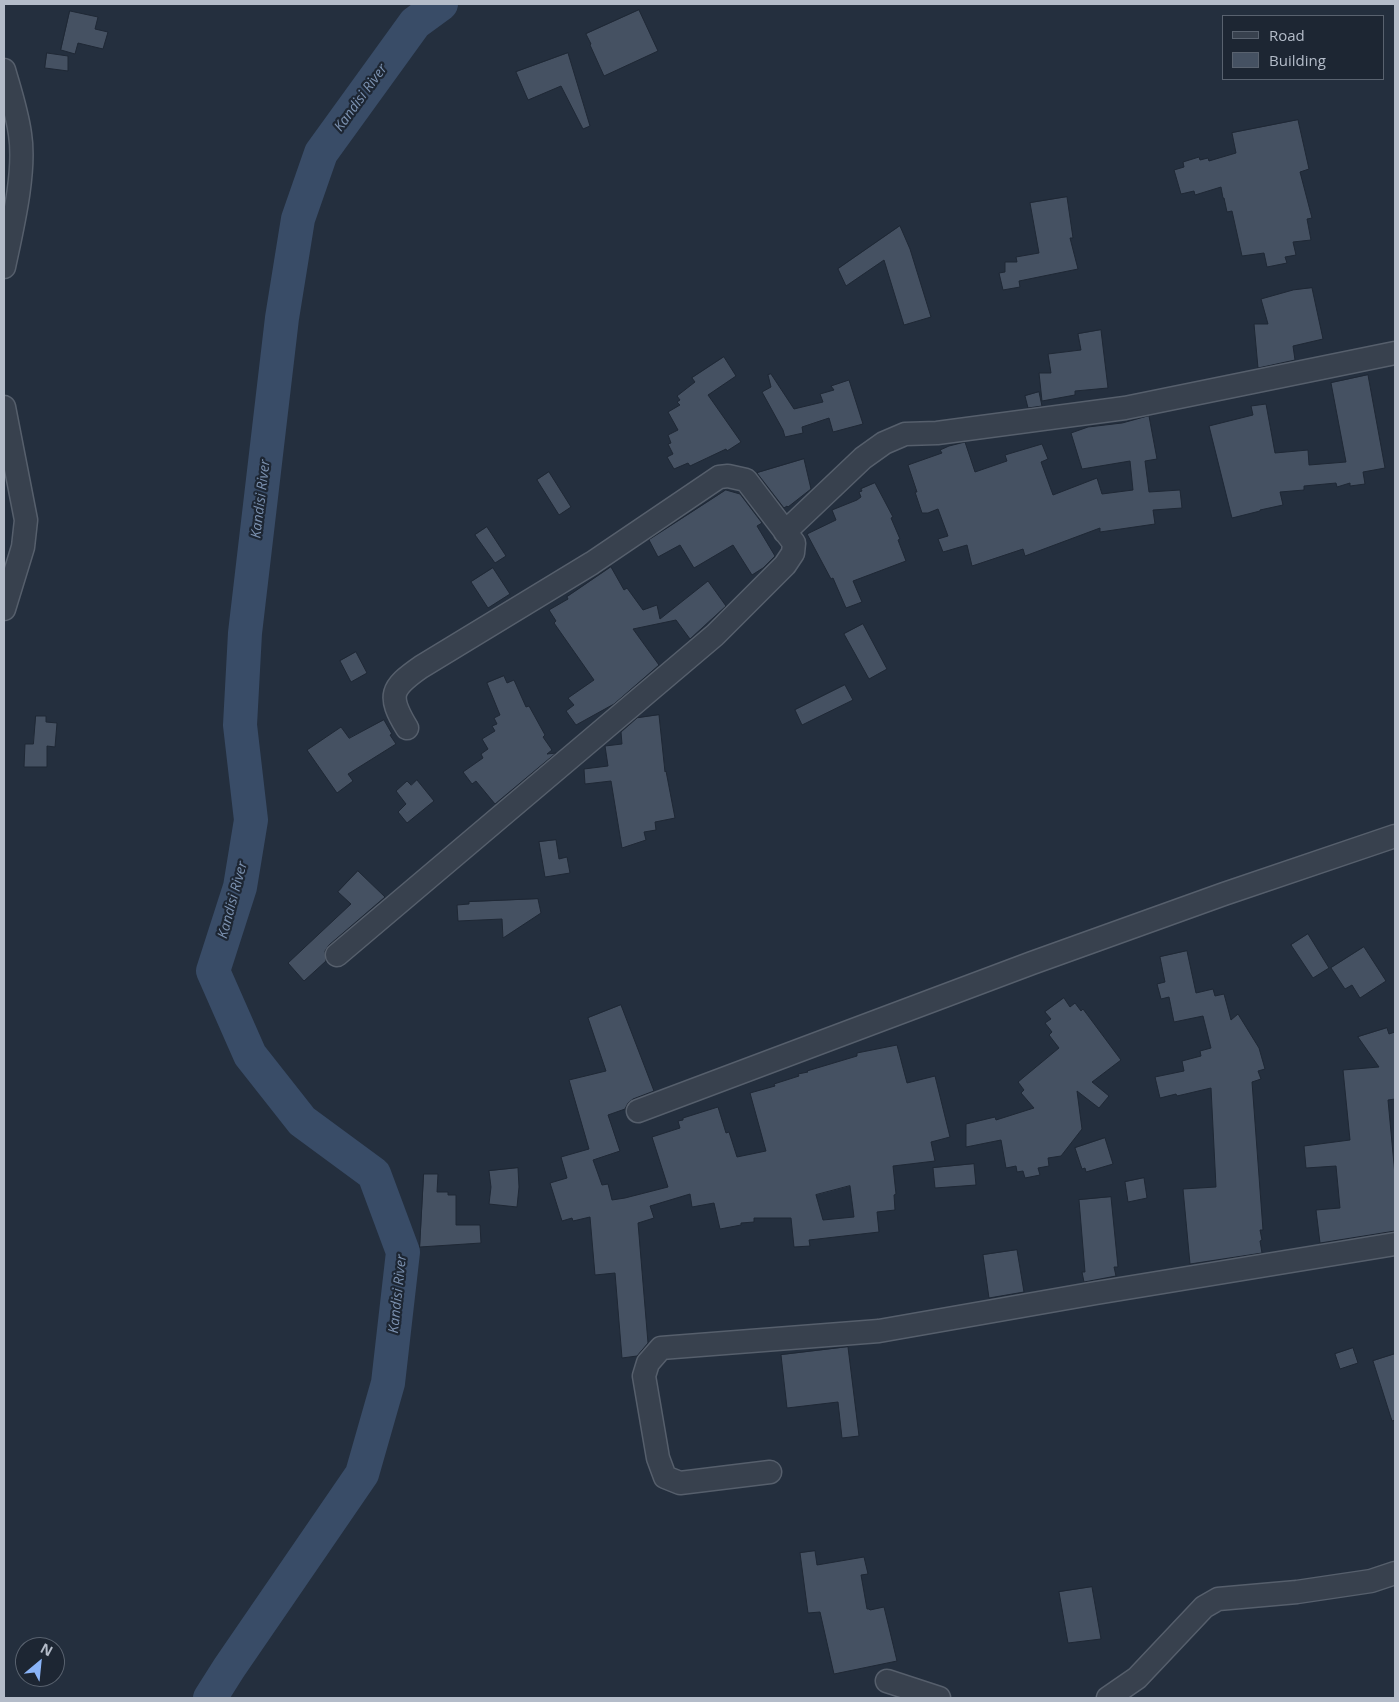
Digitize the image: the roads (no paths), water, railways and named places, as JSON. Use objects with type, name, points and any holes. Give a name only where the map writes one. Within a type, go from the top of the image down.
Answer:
[{"type":"street","points":[[4,70],[21,134],[22,166],[4,267]]},
{"type":"street","points":[[786,532],[863,458],[884,443],[905,434],[937,433],[1125,408],[1395,353]]},
{"type":"street","points":[[4,407],[26,520],[23,547],[4,609]]},
{"type":"street","points":[[337,955],[714,635],[786,565],[793,553],[794,543],[746,480],[719,476],[592,563],[421,667],[403,680],[398,687],[395,702],[396,710],[407,728]]},
{"type":"street","points":[[638,1112],[1050,957],[1224,894],[1395,836]]},
{"type":"street","points":[[770,1472],[680,1482],[665,1477],[658,1458],[644,1376],[648,1362],[661,1348],[879,1331],[1395,1244]]},
{"type":"street","points":[[1108,1698],[1138,1678],[1204,1607],[1218,1599],[1297,1592],[1371,1581],[1395,1573]]},
{"type":"street","points":[[887,1681],[939,1698]]},
{"type":"waterway","name":"Kandisi River","points":[[210,1698],[362,1474],[388,1383],[403,1252],[374,1174],[302,1121],[250,1055],[213,971],[240,887],[251,820],[240,725],[245,633],[282,318],[298,219],[321,153],[415,23],[441,4]]}]
